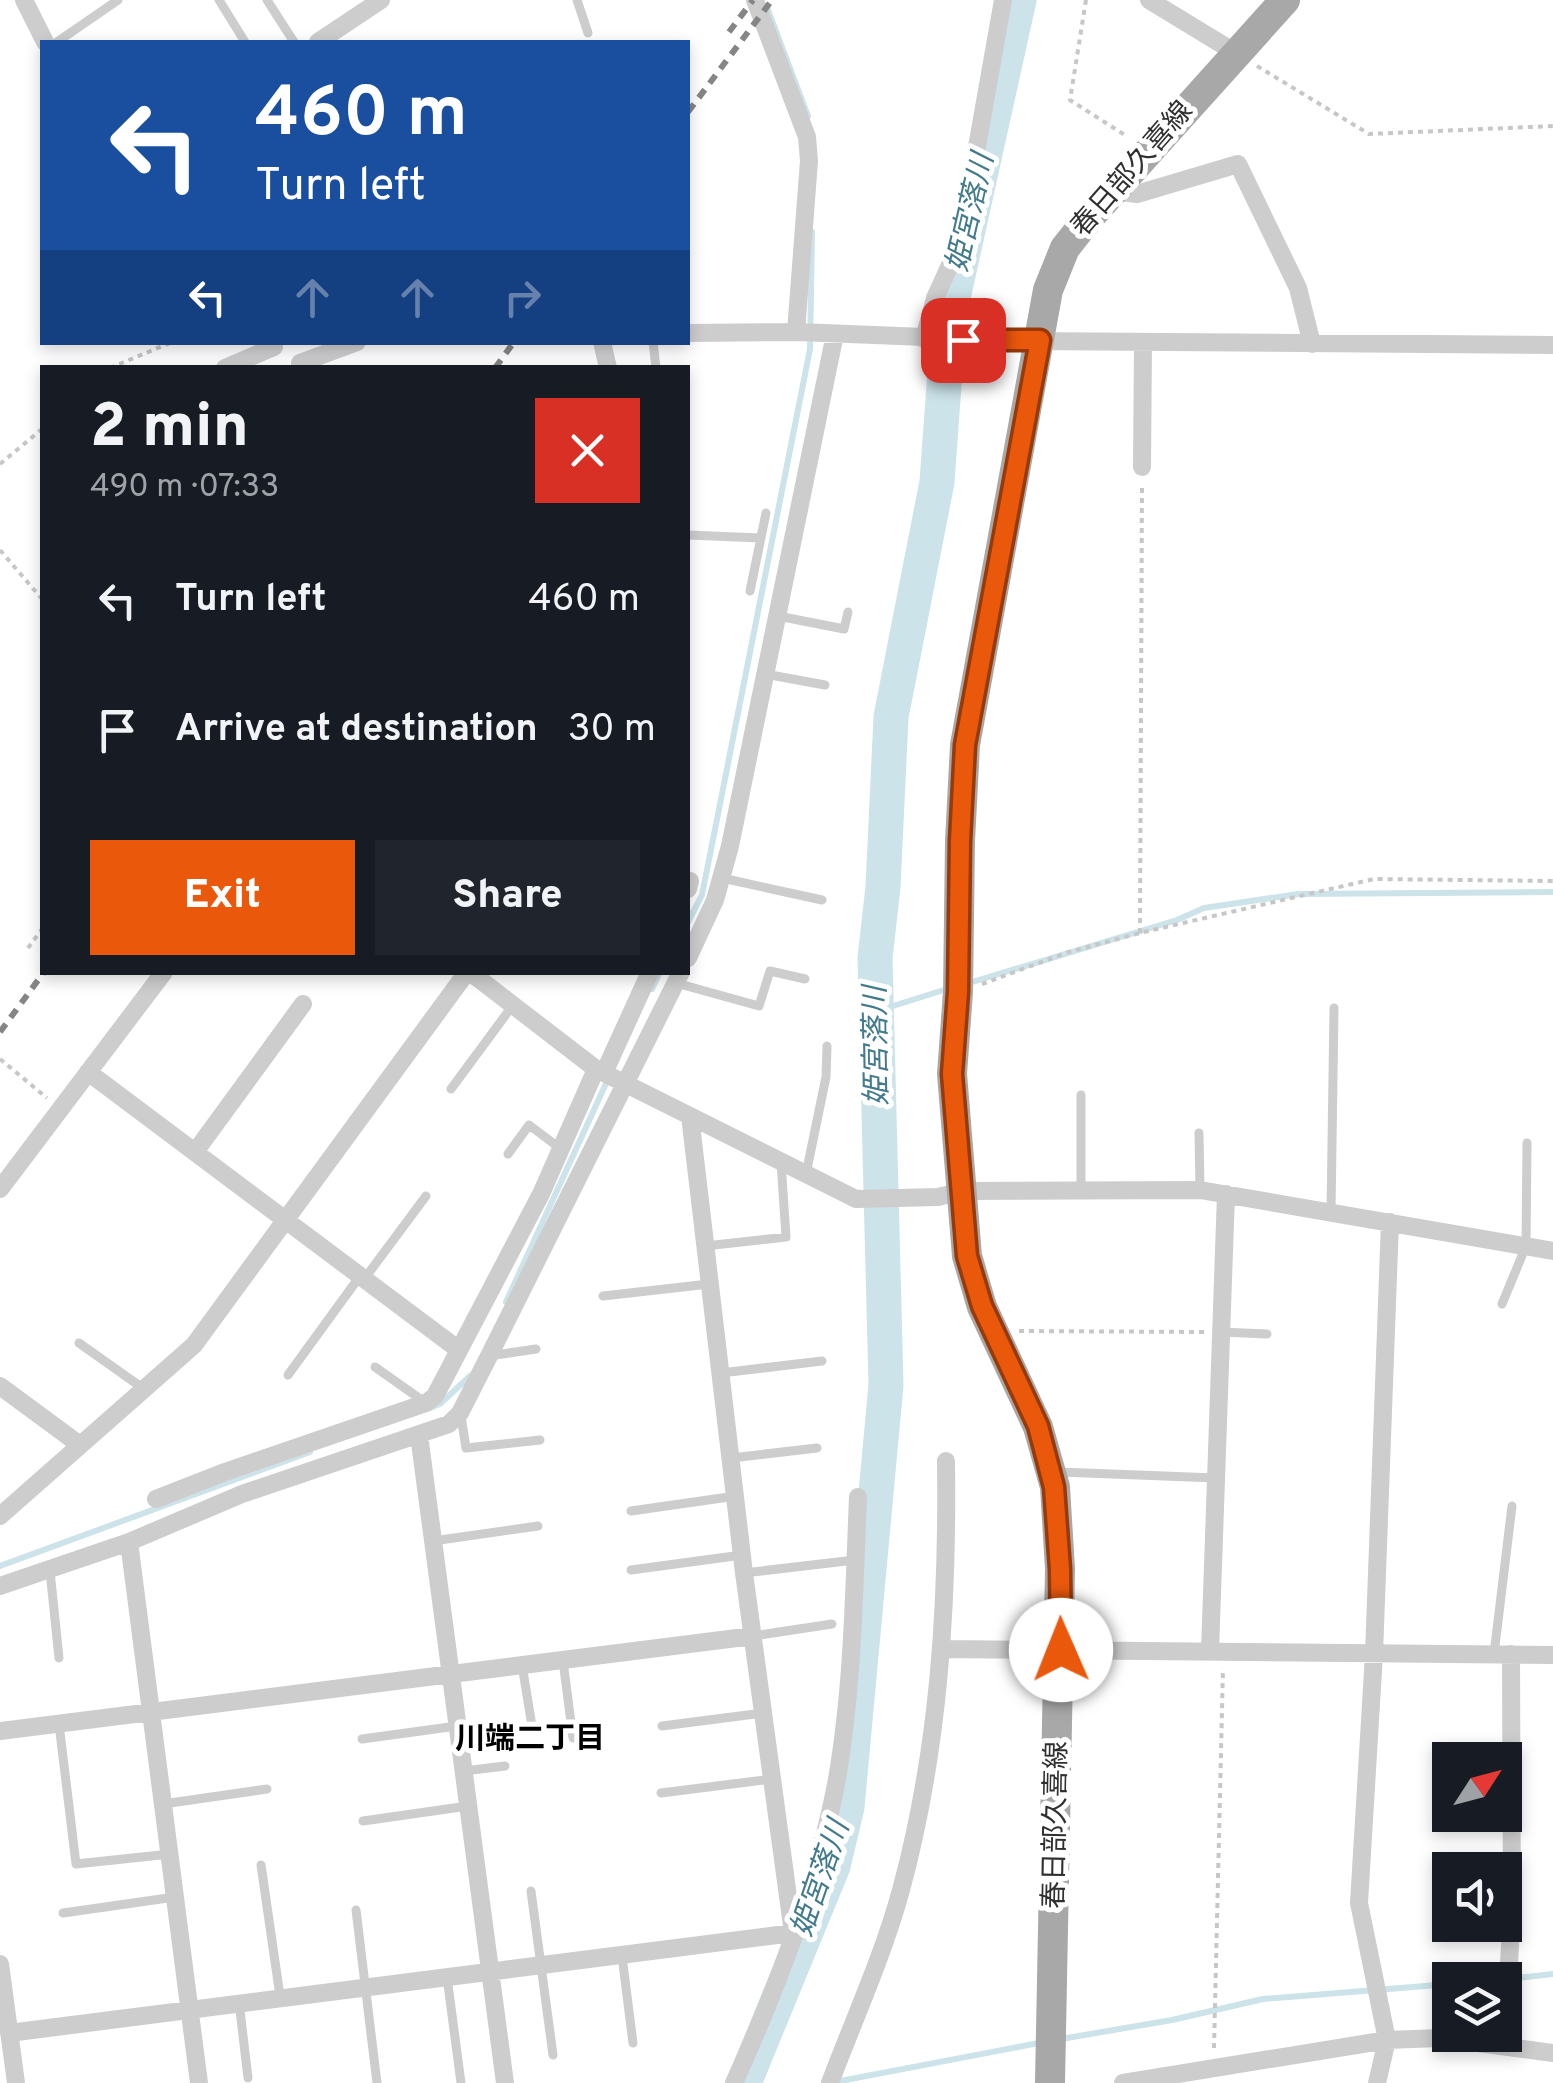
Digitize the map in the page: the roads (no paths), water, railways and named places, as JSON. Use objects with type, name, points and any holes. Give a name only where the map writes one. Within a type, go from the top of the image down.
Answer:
[{"type":"main road","name":"春日部久喜線","points":[[1050,2083],[1061,1650],[1060,1569],[1050,1472],[1024,1390],[982,1306],[950,1194],[965,745],[1032,341],[1065,248],[1111,191],[1284,0]]},
{"type":"street","points":[[24,0],[45,40]]},
{"type":"street","points":[[320,40],[356,7],[380,0]]},
{"type":"street","points":[[755,0],[806,137],[798,332]]},
{"type":"street","points":[[928,339],[935,298],[960,242],[1003,0]]},
{"type":"street","points":[[1149,0],[1236,53]]},
{"type":"street","points":[[1111,191],[1137,194],[1238,164],[1298,288],[1312,344]]},
{"type":"street","points":[[690,333],[798,332],[1032,341],[1553,345]]},
{"type":"street","points":[[690,954],[721,878],[778,616],[831,333]]},
{"type":"street","points":[[1142,467],[1143,342]]},
{"type":"street","points":[[231,365],[271,345],[300,365]]},
{"type":"street","points":[[303,365],[335,346]]},
{"type":"street","points":[[0,1189],[162,975]]},
{"type":"street","points":[[0,1516],[194,1345],[467,975]]},
{"type":"street","points":[[473,975],[600,1071],[856,1199],[1081,1190],[1200,1190],[1553,1250]]},
{"type":"street","points":[[156,1499],[426,1403],[435,1396],[648,975]]},
{"type":"street","points":[[0,1586],[129,1542],[242,1494],[450,1424],[489,1356],[678,978]]},
{"type":"street","points":[[195,1152],[303,1004]]},
{"type":"street","points":[[88,1072],[459,1350]]},
{"type":"street","points":[[690,1116],[793,1932]]},
{"type":"street","points":[[1216,1652],[1216,1478],[1226,1194]]},
{"type":"street","points":[[1376,2083],[1387,2040],[1359,1903],[1374,1654],[1390,1222]]},
{"type":"street","points":[[0,1386],[80,1445]]},
{"type":"street","points":[[419,1435],[505,2083]]},
{"type":"street","points":[[830,2083],[876,1968],[920,1815],[942,1649],[946,1460]]},
{"type":"street","points":[[734,2083],[793,1932],[829,1818],[854,1624],[858,1497]]},
{"type":"street","points":[[129,1542],[199,2083]]},
{"type":"street","points":[[0,1731],[753,1636]]},
{"type":"street","points":[[942,1649],[1553,1655]]},
{"type":"street","points":[[1503,1654],[1512,1910],[1509,1962]]},
{"type":"street","points":[[9,2032],[793,1932]]},
{"type":"street","points":[[0,1964],[16,2083]]},
{"type":"street","points":[[1122,2083],[1387,2040],[1432,2038]]},
{"type":"street","points":[[1522,2043],[1553,2053]]},
{"type":"lane","points":[[59,40],[118,0]]},
{"type":"lane","points":[[219,0],[244,40]]},
{"type":"lane","points":[[267,0],[293,40]]},
{"type":"lane","points":[[577,0],[588,33]]},
{"type":"lane","points":[[750,590],[766,513]]},
{"type":"lane","points":[[690,535],[761,538]]},
{"type":"lane","points":[[778,616],[844,629],[848,612]]},
{"type":"lane","points":[[766,674],[825,685]]},
{"type":"lane","points":[[721,878],[822,900]]},
{"type":"lane","points":[[678,978],[759,1006],[770,971],[805,979]]},
{"type":"lane","points":[[450,1089],[513,1005]]},
{"type":"lane","points":[[1331,1212],[1334,1008]]},
{"type":"lane","points":[[806,1174],[826,1077],[827,1046]]},
{"type":"lane","points":[[1081,1094],[1081,1190]]},
{"type":"lane","points":[[508,1154],[529,1125],[561,1149]]},
{"type":"lane","points":[[1199,1133],[1200,1190]]},
{"type":"lane","points":[[1502,1304],[1526,1246],[1528,1144]]},
{"type":"lane","points":[[706,1246],[786,1237],[781,1162]]},
{"type":"lane","points":[[288,1375],[426,1196]]},
{"type":"lane","points":[[602,1296],[710,1284]]},
{"type":"lane","points":[[1221,1332],[1267,1334]]},
{"type":"lane","points":[[78,1343],[144,1389]]},
{"type":"lane","points":[[489,1356],[536,1350]]},
{"type":"lane","points":[[721,1373],[822,1361]]},
{"type":"lane","points":[[376,1367],[426,1403]]},
{"type":"lane","points":[[460,1412],[466,1448],[540,1440]]},
{"type":"lane","points":[[731,1458],[817,1448]]},
{"type":"lane","points":[[1050,1472],[1216,1478]]},
{"type":"lane","points":[[631,1510],[736,1496]]},
{"type":"lane","points":[[1503,1654],[1512,1506]]},
{"type":"lane","points":[[433,1541],[538,1526]]},
{"type":"lane","points":[[631,1570],[855,1560]]},
{"type":"lane","points":[[50,1571],[59,1658]]},
{"type":"lane","points":[[753,1636],[832,1624]]},
{"type":"lane","points":[[563,1660],[572,1738]]},
{"type":"lane","points":[[522,1665],[532,1726]]},
{"type":"lane","points":[[662,1726],[764,1713]]},
{"type":"lane","points":[[58,1724],[76,1864],[170,1854]]},
{"type":"lane","points":[[362,1739],[457,1726]]},
{"type":"lane","points":[[464,1771],[505,1766]]},
{"type":"lane","points":[[661,1793],[772,1779]]},
{"type":"lane","points":[[163,1804],[267,1789]]},
{"type":"lane","points":[[363,1821],[468,1806]]},
{"type":"lane","points":[[260,1865],[280,1996]]},
{"type":"lane","points":[[531,1891],[553,2055]]},
{"type":"lane","points":[[64,1913],[175,1897]]},
{"type":"lane","points":[[356,1910],[377,2083]]},
{"type":"lane","points":[[622,1954],[634,2042]]},
{"type":"lane","points":[[447,1975],[461,2083]]},
{"type":"lane","points":[[239,2001],[248,2078]]},
{"type":"waterway","name":"姫宮落川","points":[[744,2083],[833,1866],[847,1807],[886,1385],[875,958],[883,887],[891,717],[937,482],[949,316],[1019,0]]},
{"type":"waterway","points":[[768,10],[808,116]]},
{"type":"waterway","points":[[690,918],[702,895],[810,349],[812,232]]},
{"type":"waterway","points":[[969,983],[1177,920],[1204,908],[1298,894],[1553,892]]},
{"type":"waterway","points":[[652,989],[659,975]]},
{"type":"waterway","points":[[877,1011],[947,989]]},
{"type":"waterway","points":[[506,1302],[609,1077]]},
{"type":"waterway","points":[[430,1408],[440,1404],[470,1376]]},
{"type":"waterway","points":[[0,1566],[310,1452]]},
{"type":"waterway","points":[[1522,1977],[1553,1974]]},
{"type":"waterway","points":[[1061,2039],[1263,1999],[1432,1985]]},
{"type":"waterway","points":[[835,2082],[1044,2042]]},
{"type":"railway","points":[[729,32],[753,0]]},
{"type":"railway","points":[[690,109],[772,0]]},
{"type":"railway","points":[[497,365],[512,345]]},
{"type":"railway","points":[[0,1032],[42,975]]},
{"type":"district","name":"川端二丁目","points":[[530,1740]]}]
